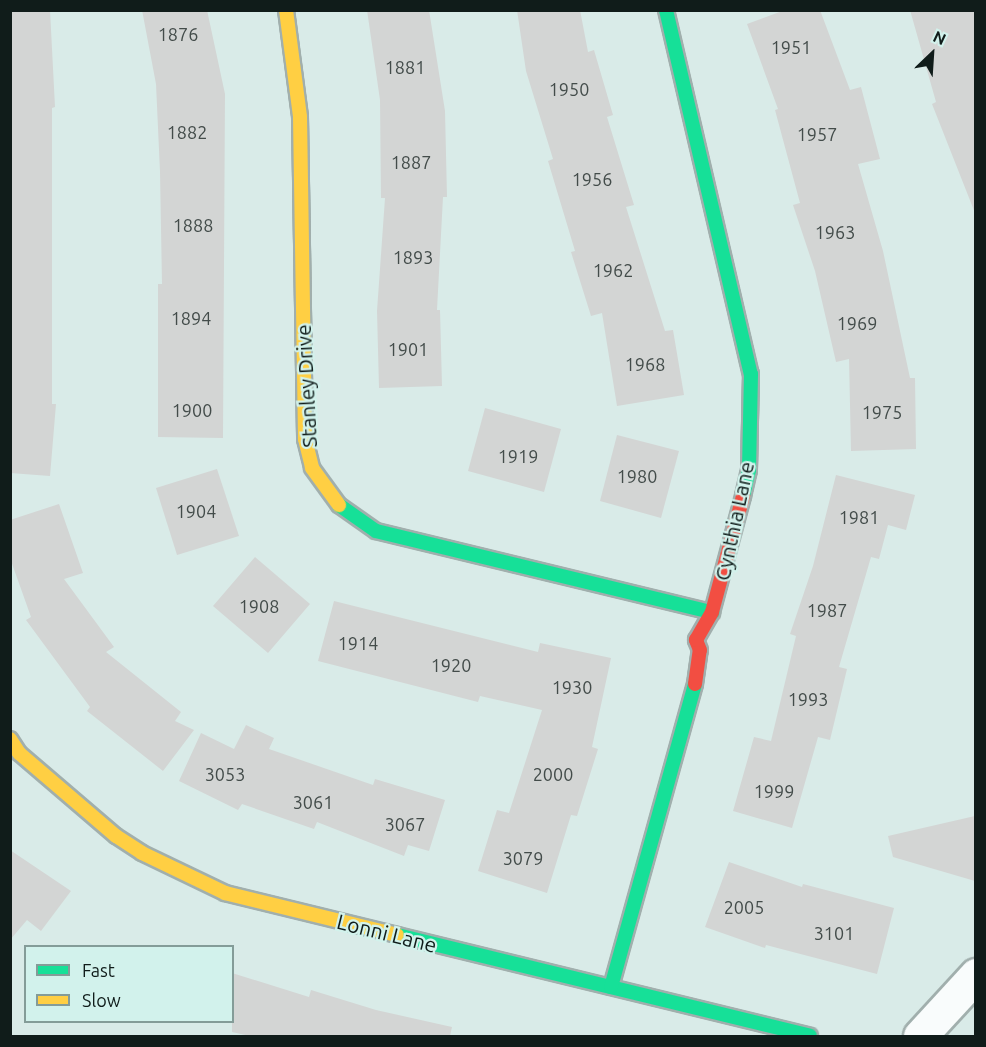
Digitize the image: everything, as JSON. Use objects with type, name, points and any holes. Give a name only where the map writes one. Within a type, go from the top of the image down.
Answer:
[{"type":"street","name":"Stanley Drive","points":[[286,10],[300,117],[305,439],[312,468],[331,496],[349,515],[376,531],[712,612]]},
{"type":"street","name":"Cynthia Lane","points":[[610,987],[696,681],[700,650],[696,640],[712,612],[731,550],[749,470],[751,374],[666,10]]},
{"type":"street","name":"Lonni Lane","points":[[13,751],[142,854],[225,893],[810,1036]]},
{"type":"street","points":[[920,1036],[975,975]]},
{"type":"building","points":[[10,10],[50,10],[55,107],[52,108],[52,404],[56,404],[50,476],[10,473]]},
{"type":"building","points":[[142,10],[207,10],[225,94],[223,438],[158,437],[158,284],[162,284],[160,172],[156,84]]},
{"type":"building","points":[[367,10],[429,10],[445,111],[447,197],[443,197],[437,310],[440,310],[442,386],[379,388],[377,311],[385,198],[381,198],[380,100]]},
{"type":"building","points":[[517,10],[580,10],[588,52],[594,50],[613,115],[607,117],[634,205],[626,207],[665,331],[673,330],[684,395],[617,406],[602,313],[591,316],[571,252],[575,251],[548,161],[553,159],[526,71]]},
{"type":"building","points":[[785,10],[820,10],[850,90],[861,87],[880,159],[858,164],[883,251],[910,378],[915,378],[916,449],[851,451],[849,359],[836,362],[815,271],[793,205],[800,203],[775,110],[778,109],[747,24]]},
{"type":"building","points":[[910,10],[975,10],[975,213],[932,104],[936,102]]},
{"type":"building","points":[[485,408],[561,429],[544,492],[468,471]]},
{"type":"building","points":[[617,435],[679,451],[661,518],[600,501]]},
{"type":"building","points":[[217,469],[239,536],[177,555],[156,488]]},
{"type":"building","points":[[836,475],[915,495],[906,530],[888,525],[879,559],[871,557],[839,667],[847,669],[830,740],[818,737],[792,828],[733,811],[754,737],[771,741],[796,636],[790,634],[813,566]]},
{"type":"building","points":[[59,504],[83,573],[64,579],[114,647],[106,652],[181,712],[175,721],[194,730],[163,771],[87,711],[90,707],[26,620],[31,617],[10,558],[10,520]]},
{"type":"building","points":[[255,557],[310,604],[268,653],[213,606]]},
{"type":"building","points":[[334,601],[538,652],[540,643],[611,658],[592,747],[598,749],[577,816],[571,815],[547,893],[478,871],[497,810],[509,813],[542,710],[480,696],[478,702],[318,661]]},
{"type":"building","points":[[246,725],[274,738],[269,749],[373,785],[375,779],[445,800],[429,851],[408,845],[404,856],[317,822],[314,829],[242,804],[238,810],[179,781],[201,733],[234,749]]},
{"type":"building","points":[[975,816],[975,881],[893,857],[888,836]]},
{"type":"building","points":[[10,850],[71,891],[41,931],[27,920],[10,940]]},
{"type":"building","points":[[729,862],[802,887],[803,884],[894,908],[877,974],[766,945],[765,948],[705,927]]},
{"type":"building","points":[[234,974],[309,997],[311,990],[376,1010],[452,1027],[450,1036],[250,1036],[232,1032]]},
{"type":"traffic: fast","points":[[666,10],[751,374],[749,470],[743,496]]},
{"type":"traffic: fast","points":[[339,505],[376,531],[712,612]]},
{"type":"traffic: fast","points":[[611,987],[695,684]]},
{"type":"traffic: fast","points":[[397,935],[810,1036]]},
{"type":"traffic: slow","points":[[286,10],[300,117],[305,439],[312,468],[339,505]]},
{"type":"traffic: slow","points":[[10,739],[19,753],[116,836],[142,853],[225,893],[397,935]]},
{"type":"traffic: jam","points":[[695,684],[700,650],[696,640],[712,612],[743,496]]}]
